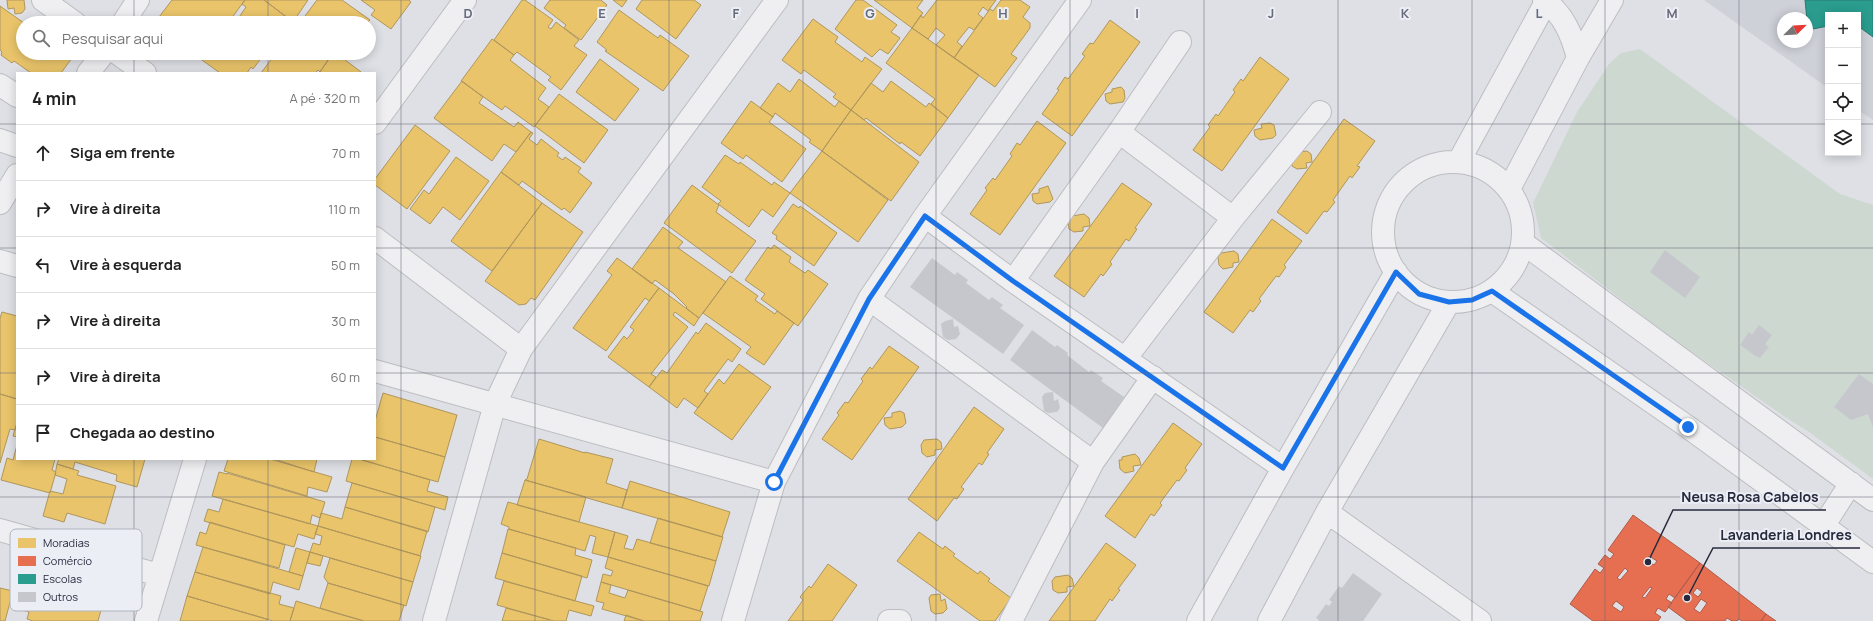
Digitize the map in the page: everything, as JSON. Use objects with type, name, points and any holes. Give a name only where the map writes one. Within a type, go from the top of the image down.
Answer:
[{"type":"street","points":[[43,0],[65,16]]},
{"type":"street","points":[[128,16],[138,0]]},
{"type":"street","points":[[376,122],[465,0]]},
{"type":"street","points":[[434,621],[495,404],[521,349],[777,0]]},
{"type":"street","points":[[733,621],[774,482],[869,299],[925,216],[1080,0]]},
{"type":"street","points":[[1509,189],[1578,58],[1612,0]]},
{"type":"street","points":[[1459,161],[1545,1],[1567,25],[1574,39],[1578,58]]},
{"type":"street","points":[[1013,281],[1119,132],[1180,42]]},
{"type":"street","points":[[89,72],[98,60]]},
{"type":"street","points":[[127,60],[144,72]]},
{"type":"street","points":[[0,85],[16,95]]},
{"type":"street","points":[[1125,359],[1233,218],[1320,112]]},
{"type":"street","points":[[1119,132],[1233,218]]},
{"type":"street","points":[[0,140],[16,146]]},
{"type":"street","points":[[1459,161],[1487,170],[1509,189],[1522,215],[1523,243],[1513,270],[1492,291],[1472,300],[1449,302],[1419,294],[1396,272],[1387,255],[1383,235],[1385,215],[1392,196],[1404,181],[1421,169],[1440,162],[1459,161]]},
{"type":"street","points":[[0,203],[16,177]]},
{"type":"street","points":[[925,216],[1013,281],[1283,468]]},
{"type":"street","points":[[376,239],[521,349]]},
{"type":"street","points":[[1523,243],[1873,500]]},
{"type":"street","points":[[0,261],[16,266]]},
{"type":"street","points":[[1198,621],[1283,468],[1396,272]]},
{"type":"street","points":[[1492,291],[1688,427],[1873,562]]},
{"type":"street","points":[[869,299],[1094,462]]},
{"type":"street","points":[[1269,621],[1327,512],[1449,302]]},
{"type":"street","points":[[376,371],[774,482]]},
{"type":"street","points":[[1011,621],[1094,462],[1153,377]]},
{"type":"street","points":[[146,621],[195,460]]},
{"type":"street","points":[[1824,525],[1851,483]]},
{"type":"street","points":[[1327,512],[1480,621]]},
{"type":"street","points":[[0,530],[10,533]]},
{"type":"street","points":[[142,569],[159,574]]},
{"type":"street","points":[[889,621],[900,621]]},
{"type":"shaded area","points":[[1704,0],[1873,0],[1873,120],[1861,112],[1861,12],[1825,12],[1825,86]]},
{"type":"shaded area","points":[[1640,49],[1840,194],[1873,205],[1873,479],[1809,432],[1785,417],[1668,335],[1541,238],[1533,203],[1577,112],[1609,64],[1621,53]]},
{"type":"building: Moradias","points":[[7,0],[24,0],[25,9],[22,13],[15,14],[14,8],[8,9]]},
{"type":"building: Moradias","points":[[172,0],[245,0],[233,16],[160,16]]},
{"type":"building: Moradias","points":[[245,0],[264,0],[285,16],[240,16],[246,7],[242,4]]},
{"type":"building: Moradias","points":[[264,0],[308,0],[297,16],[285,16]]},
{"type":"building: Moradias","points":[[317,0],[342,0],[364,16],[305,16]]},
{"type":"building: Moradias","points":[[361,0],[409,0],[411,2],[391,29],[376,18],[376,16],[371,15],[375,10]]},
{"type":"building: Moradias","points":[[522,0],[525,0],[553,20],[548,27],[551,29],[556,22],[579,40],[574,46],[587,55],[561,90],[548,80],[551,77],[517,52],[514,55],[494,40]]},
{"type":"building: Moradias","points":[[550,0],[601,0],[607,5],[581,40],[564,28],[566,25],[544,8]]},
{"type":"building: Moradias","points":[[613,0],[627,0],[622,7]]},
{"type":"building: Moradias","points":[[642,0],[694,0],[701,5],[676,39],[636,9]]},
{"type":"building: Moradias","points":[[856,0],[863,0],[897,25],[891,32],[900,38],[888,54],[880,49],[872,57],[835,29]]},
{"type":"building: Moradias","points":[[874,0],[923,0],[917,8],[923,13],[912,28]]},
{"type":"building: Moradias","points":[[937,0],[996,0],[988,11],[983,7],[978,14],[983,18],[974,30],[969,27],[957,42],[962,46],[954,58],[936,45],[945,35],[936,28],[928,39],[912,28],[921,15],[923,18]]},
{"type":"building: Moradias","points":[[1001,0],[1020,0],[1030,7],[1023,17],[1030,23],[1030,28],[1011,54],[1017,58],[995,87],[954,58],[990,9],[993,11]]},
{"type":"building: Moradias","points":[[0,6],[16,17],[16,60],[71,60],[62,72],[30,72],[14,61],[12,63],[1,55],[2,52],[0,50]]},
{"type":"building: Moradias","points":[[619,10],[658,38],[660,35],[689,56],[663,91],[605,51],[607,50],[597,42]]},
{"type":"building: Moradias","points":[[813,19],[838,37],[835,42],[862,62],[865,57],[882,69],[851,110],[833,97],[836,94],[804,70],[801,74],[782,60]]},
{"type":"building: Moradias","points":[[1110,20],[1140,42],[1072,136],[1042,114],[1059,90],[1057,89],[1065,77],[1068,79],[1085,56],[1082,54],[1090,43],[1093,44]]},
{"type":"building: Moradias","points":[[912,28],[979,75],[948,118],[931,104],[935,99],[886,63]]},
{"type":"building: Moradias","points":[[492,39],[514,55],[510,60],[546,88],[538,99],[549,107],[534,127],[505,106],[502,110],[461,81]]},
{"type":"building: Moradias","points":[[1260,57],[1289,79],[1222,171],[1193,150],[1210,127],[1208,125],[1216,114],[1218,116],[1235,92],[1233,90],[1241,79],[1243,81]]},
{"type":"building: Moradias","points":[[600,59],[639,89],[615,121],[576,92]]},
{"type":"building: Moradias","points":[[202,60],[260,60],[253,69],[251,67],[248,72],[219,72]]},
{"type":"building: Moradias","points":[[271,60],[328,60],[320,72],[318,70],[316,72],[262,72]]},
{"type":"building: Moradias","points":[[328,60],[345,60],[361,72],[320,72]]},
{"type":"building: Moradias","points":[[799,79],[835,107],[839,101],[851,110],[822,151],[809,142],[811,140],[775,113],[773,117],[760,108],[778,83],[790,92]]},
{"type":"building: Moradias","points":[[462,81],[483,97],[479,103],[514,127],[518,122],[531,132],[516,152],[504,144],[492,161],[434,118]]},
{"type":"building: Moradias","points":[[891,81],[926,107],[929,103],[948,118],[920,156],[901,142],[900,144],[866,118],[864,120],[851,110],[871,83],[883,92]]},
{"type":"building: Moradias","points":[[1121,87],[1124,90],[1125,98],[1123,102],[1110,104],[1106,101],[1105,94],[1112,92],[1112,89]]},
{"type":"building: Moradias","points":[[559,94],[608,130],[584,163],[535,126]]},
{"type":"building: Moradias","points":[[751,101],[773,117],[769,122],[806,149],[782,182],[746,155],[743,159],[721,143]]},
{"type":"building: Moradias","points":[[851,110],[919,162],[891,201],[822,151]]},
{"type":"building: Moradias","points":[[1344,119],[1375,141],[1357,166],[1360,167],[1352,178],[1350,176],[1333,200],[1335,202],[1327,212],[1324,211],[1307,234],[1277,212]]},
{"type":"building: Moradias","points":[[1037,121],[1066,143],[1000,235],[970,214],[987,190],[985,188],[993,178],[995,180],[1012,156],[1010,154],[1017,143],[1020,145]]},
{"type":"building: Moradias","points":[[1270,123],[1274,125],[1276,135],[1273,138],[1260,140],[1255,136],[1254,130],[1262,128],[1261,124]]},
{"type":"building: Moradias","points":[[415,125],[450,151],[407,209],[376,186],[376,178]]},
{"type":"building: Moradias","points":[[531,132],[533,133],[529,139],[537,145],[541,139],[559,153],[557,156],[563,160],[565,157],[581,168],[578,172],[592,183],[570,213],[564,208],[562,210],[522,181],[519,185],[501,172]]},
{"type":"building: Moradias","points":[[822,151],[888,200],[858,242],[790,193]]},
{"type":"building: Moradias","points":[[1307,151],[1311,154],[1312,162],[1306,163],[1307,168],[1297,169],[1292,166],[1291,156],[1294,153]]},
{"type":"building: Moradias","points":[[725,155],[739,164],[740,162],[772,185],[774,182],[790,193],[773,217],[762,209],[749,227],[718,204],[721,201],[702,187]]},
{"type":"building: Moradias","points":[[456,157],[489,181],[460,220],[443,207],[430,224],[410,209],[424,190],[429,194]]},
{"type":"building: Moradias","points":[[501,172],[542,203],[492,271],[451,241]]},
{"type":"building: Moradias","points":[[1122,183],[1152,204],[1135,228],[1137,229],[1129,241],[1126,239],[1110,262],[1112,264],[1103,276],[1101,274],[1084,297],[1054,276]]},
{"type":"building: Moradias","points":[[692,185],[719,205],[716,212],[756,241],[732,273],[664,223]]},
{"type":"building: Moradias","points":[[1048,186],[1053,199],[1050,202],[1037,204],[1033,201],[1032,194],[1039,193],[1039,189]]},
{"type":"building: Moradias","points":[[542,203],[583,232],[535,300],[531,298],[526,304],[519,305],[485,281]]},
{"type":"building: Moradias","points":[[793,204],[799,208],[800,206],[837,233],[814,266],[776,239],[777,236],[772,233]]},
{"type":"building: Moradias","points":[[1084,214],[1089,218],[1090,226],[1083,227],[1083,231],[1074,232],[1069,229],[1068,221],[1072,216]]},
{"type":"building: Moradias","points":[[1272,219],[1302,241],[1284,265],[1286,267],[1279,277],[1276,276],[1259,299],[1261,301],[1253,312],[1250,310],[1233,333],[1204,312]]},
{"type":"building: Moradias","points":[[663,227],[683,242],[678,248],[726,282],[699,318],[686,308],[687,307],[674,294],[655,280],[652,284],[632,269]]},
{"type":"building: Moradias","points":[[774,245],[791,257],[789,262],[805,273],[808,270],[828,284],[798,326],[761,299],[765,294],[745,280],[768,247],[771,249]]},
{"type":"building: Moradias","points":[[1234,251],[1238,254],[1239,262],[1233,263],[1233,267],[1223,269],[1219,265],[1218,257],[1221,253]]},
{"type":"building: Moradias","points":[[617,258],[659,288],[649,301],[645,298],[606,351],[573,328],[612,275],[607,271]]},
{"type":"building: Moradias","points":[[730,276],[758,296],[755,300],[775,314],[777,311],[794,323],[764,365],[746,353],[751,347],[703,313]]},
{"type":"building: Moradias","points":[[659,288],[699,318],[694,326],[675,312],[673,315],[688,327],[651,374],[656,377],[649,387],[608,357],[624,336],[627,339],[634,330],[630,327]]},
{"type":"building: Moradias","points":[[2,312],[16,316],[16,399],[0,394],[0,318]]},
{"type":"building: Moradias","points":[[706,323],[741,349],[732,362],[728,359],[704,391],[708,394],[698,408],[684,398],[677,408],[649,387],[662,370],[667,373],[696,332],[698,334]]},
{"type":"building: Moradias","points":[[889,346],[919,367],[852,460],[822,439],[839,415],[837,413],[845,402],[848,403],[863,381],[861,379],[870,367],[872,369]]},
{"type":"building: Moradias","points":[[739,364],[771,387],[732,440],[694,413],[719,379],[724,384]]},
{"type":"building: Moradias","points":[[383,393],[457,415],[445,457],[376,437],[376,418]]},
{"type":"building: Moradias","points":[[0,394],[16,399],[16,426],[15,430],[10,429],[0,463]]},
{"type":"building: Moradias","points":[[974,407],[1004,429],[987,453],[989,454],[982,465],[979,463],[961,487],[964,489],[957,499],[954,498],[937,521],[908,499]]},
{"type":"building: Moradias","points":[[900,411],[904,413],[906,423],[902,427],[890,429],[885,425],[884,418],[892,417],[892,413]]},
{"type":"building: Moradias","points":[[1173,423],[1202,444],[1185,468],[1187,470],[1179,481],[1177,480],[1160,503],[1162,505],[1154,516],[1151,514],[1135,538],[1105,516]]},
{"type":"building: Moradias","points":[[16,426],[16,437],[13,436]]},
{"type":"building: Moradias","points":[[376,437],[445,457],[438,482],[362,460],[376,460]]},
{"type":"building: Moradias","points":[[539,439],[585,453],[613,459],[606,483],[627,490],[622,508],[525,480],[527,479]]},
{"type":"building: Moradias","points":[[937,439],[941,442],[942,449],[935,450],[935,455],[927,457],[922,453],[921,445],[924,440]]},
{"type":"building: Moradias","points":[[16,449],[16,460],[55,460],[52,470],[56,472],[50,493],[1,480],[7,458],[13,460]]},
{"type":"building: Moradias","points":[[1135,454],[1139,458],[1141,465],[1133,466],[1134,471],[1125,473],[1120,469],[1119,460],[1122,460],[1122,457]]},
{"type":"building: Moradias","points":[[59,460],[145,460],[137,487],[116,481],[117,475],[75,462],[73,469],[57,464]]},
{"type":"building: Moradias","points":[[228,460],[273,460],[332,477],[327,492],[308,487],[307,496],[224,471]]},
{"type":"building: Moradias","points":[[277,460],[317,460],[314,472]]},
{"type":"building: Moradias","points":[[352,460],[362,460],[430,480],[427,491],[448,497],[445,510],[346,481]]},
{"type":"building: Moradias","points":[[57,464],[79,471],[77,475],[116,486],[105,524],[67,513],[64,522],[43,516],[50,491],[63,494],[67,479],[55,475]]},
{"type":"building: Moradias","points":[[219,472],[227,473],[325,502],[320,518],[312,515],[310,524],[212,496]]},
{"type":"building: Moradias","points":[[525,480],[586,497],[579,522],[517,505]]},
{"type":"building: Moradias","points":[[630,481],[730,512],[722,537],[622,508]]},
{"type":"building: Moradias","points":[[352,483],[435,507],[428,532],[345,507]]},
{"type":"building: Moradias","points":[[223,499],[318,526],[314,539],[298,534],[294,547],[204,521],[208,509],[219,512]]},
{"type":"building: Moradias","points":[[508,502],[615,532],[608,557],[592,553],[596,537],[590,535],[585,551],[509,529],[509,527],[501,524]]},
{"type":"building: Moradias","points":[[345,507],[427,531],[420,556],[318,526],[321,513],[342,519]]},
{"type":"building: Moradias","points":[[658,518],[723,537],[716,561],[650,543]]},
{"type":"building: Moradias","points":[[210,522],[285,545],[279,568],[196,545],[200,532],[206,534]]},
{"type":"building: Moradias","points":[[318,526],[421,556],[413,582],[310,552],[313,543],[320,545],[322,536],[315,534]]},
{"type":"building: Moradias","points":[[508,529],[576,548],[575,555],[592,560],[587,578],[502,553]]},
{"type":"building: Moradias","points":[[615,532],[628,536],[624,548],[633,550],[637,539],[716,561],[709,586],[608,557]]},
{"type":"building: Moradias","points":[[919,532],[943,549],[945,546],[955,554],[953,556],[978,574],[980,571],[990,579],[988,581],[1011,598],[995,621],[980,621],[897,561]]},
{"type":"building: Moradias","points":[[1106,543],[1136,565],[1118,589],[1120,590],[1112,601],[1110,599],[1095,621],[1049,621]]},
{"type":"building: Moradias","points":[[203,547],[303,576],[299,590],[273,582],[270,594],[195,572]]},
{"type":"building: Moradias","points":[[296,548],[310,552],[303,576],[289,572]]},
{"type":"building: Moradias","points":[[310,552],[323,556],[320,566],[307,563]]},
{"type":"building: Moradias","points":[[502,553],[582,576],[575,601],[495,578]]},
{"type":"building: Moradias","points":[[608,557],[708,586],[700,611],[601,582],[603,574],[611,576],[613,571],[605,568]]},
{"type":"building: Moradias","points":[[330,558],[413,582],[406,606],[328,583],[324,577]]},
{"type":"building: Moradias","points":[[828,564],[857,585],[832,621],[788,621],[803,600],[800,597],[809,586],[811,588]]},
{"type":"building: Moradias","points":[[195,572],[281,596],[279,604],[294,608],[290,621],[273,621],[187,596]]},
{"type":"building: Moradias","points":[[1068,575],[1072,578],[1074,586],[1067,587],[1067,592],[1058,593],[1053,590],[1052,581],[1055,577]]},
{"type":"building: Moradias","points":[[504,581],[594,606],[591,616],[569,610],[566,621],[554,621],[497,605]]},
{"type":"building: Moradias","points":[[601,582],[611,585],[609,593],[625,598],[628,590],[703,612],[700,621],[644,621],[602,609],[604,603],[596,601]]},
{"type":"building: Moradias","points":[[328,583],[404,605],[399,621],[364,621],[320,608]]},
{"type":"building: Moradias","points":[[0,588],[10,590],[10,602],[5,621],[0,621]]},
{"type":"building: Moradias","points":[[940,594],[941,601],[945,599],[947,609],[943,613],[935,614],[931,611],[929,598],[931,595]]},
{"type":"building: Moradias","points":[[187,596],[267,619],[267,621],[180,621]]},
{"type":"building: Moradias","points":[[296,601],[332,612],[364,621],[290,621]]},
{"type":"building: Moradias","points":[[506,608],[550,620],[550,621],[502,621]]},
{"type":"building: Moradias","points":[[26,611],[101,611],[98,621],[33,621],[27,619],[29,612]]},
{"type":"building: Moradias","points":[[626,615],[644,621],[624,621]]},
{"type":"building: Comércio","points":[[1633,515],[1700,563],[1675,598],[1669,594],[1666,599],[1672,603],[1665,612],[1658,608],[1655,613],[1661,617],[1658,621],[1593,621],[1570,604],[1595,569],[1600,573],[1604,568],[1598,564],[1605,555],[1610,559],[1614,554],[1608,550]],"holes":[[[1649,556],[1657,561],[1654,565],[1646,560]],[[1625,568],[1628,571],[1620,580],[1617,578]],[[1650,587],[1652,588],[1645,598],[1642,597]],[[1616,601],[1624,607],[1621,612],[1612,606]]]},
{"type":"building: Comércio","points":[[1700,563],[1766,614],[1761,621],[1742,621],[1739,619],[1737,621],[1732,621],[1727,618],[1725,621],[1687,621],[1668,607]],"holes":[[[1697,588],[1702,592],[1698,597],[1693,593]],[[1701,599],[1707,603],[1700,613],[1694,609]]]},
{"type":"building: Comércio","points":[[1766,614],[1776,621],[1761,621]]},
{"type":"building: Escolas","points":[[1805,0],[1873,0],[1873,37],[1861,28],[1861,12],[1825,12],[1825,27],[1813,29],[1813,12],[1806,12]]},
{"type":"building: Outros","points":[[1665,250],[1700,277],[1685,298],[1650,272]]},
{"type":"building: Outros","points":[[932,258],[955,275],[957,272],[968,280],[966,283],[989,300],[992,297],[1003,305],[1000,308],[1024,325],[1003,354],[910,287]]},
{"type":"building: Outros","points":[[953,319],[954,327],[958,326],[960,334],[956,339],[948,340],[943,337],[941,324],[945,321]]},
{"type":"building: Outros","points":[[1759,325],[1772,335],[1765,344],[1769,347],[1760,358],[1740,345],[1749,332],[1752,335]]},
{"type":"building: Outros","points":[[1032,330],[1055,347],[1057,345],[1068,353],[1067,355],[1089,372],[1091,370],[1103,378],[1101,381],[1124,397],[1103,428],[1010,360]]},
{"type":"building: Outros","points":[[1859,374],[1873,384],[1873,427],[1868,414],[1851,420],[1834,407]]},
{"type":"building: Outros","points":[[1053,392],[1054,401],[1058,399],[1060,408],[1057,412],[1048,413],[1044,411],[1042,397],[1045,393]]},
{"type":"building: Outros","points":[[1353,573],[1382,594],[1363,621],[1318,621],[1319,620],[1316,618],[1326,604],[1329,606],[1332,602],[1329,600],[1339,586],[1342,588]]},
{"type":"place","name":"Neusa Rosa Cabelos","points":[[1648,562]]},
{"type":"place","name":"Lavanderia Londres","points":[[1687,598]]},
{"type":"route","points":[[774,482],[869,299],[925,216],[1013,281],[1283,468],[1396,272],[1419,294],[1449,302],[1472,300],[1492,291],[1688,427]]}]
